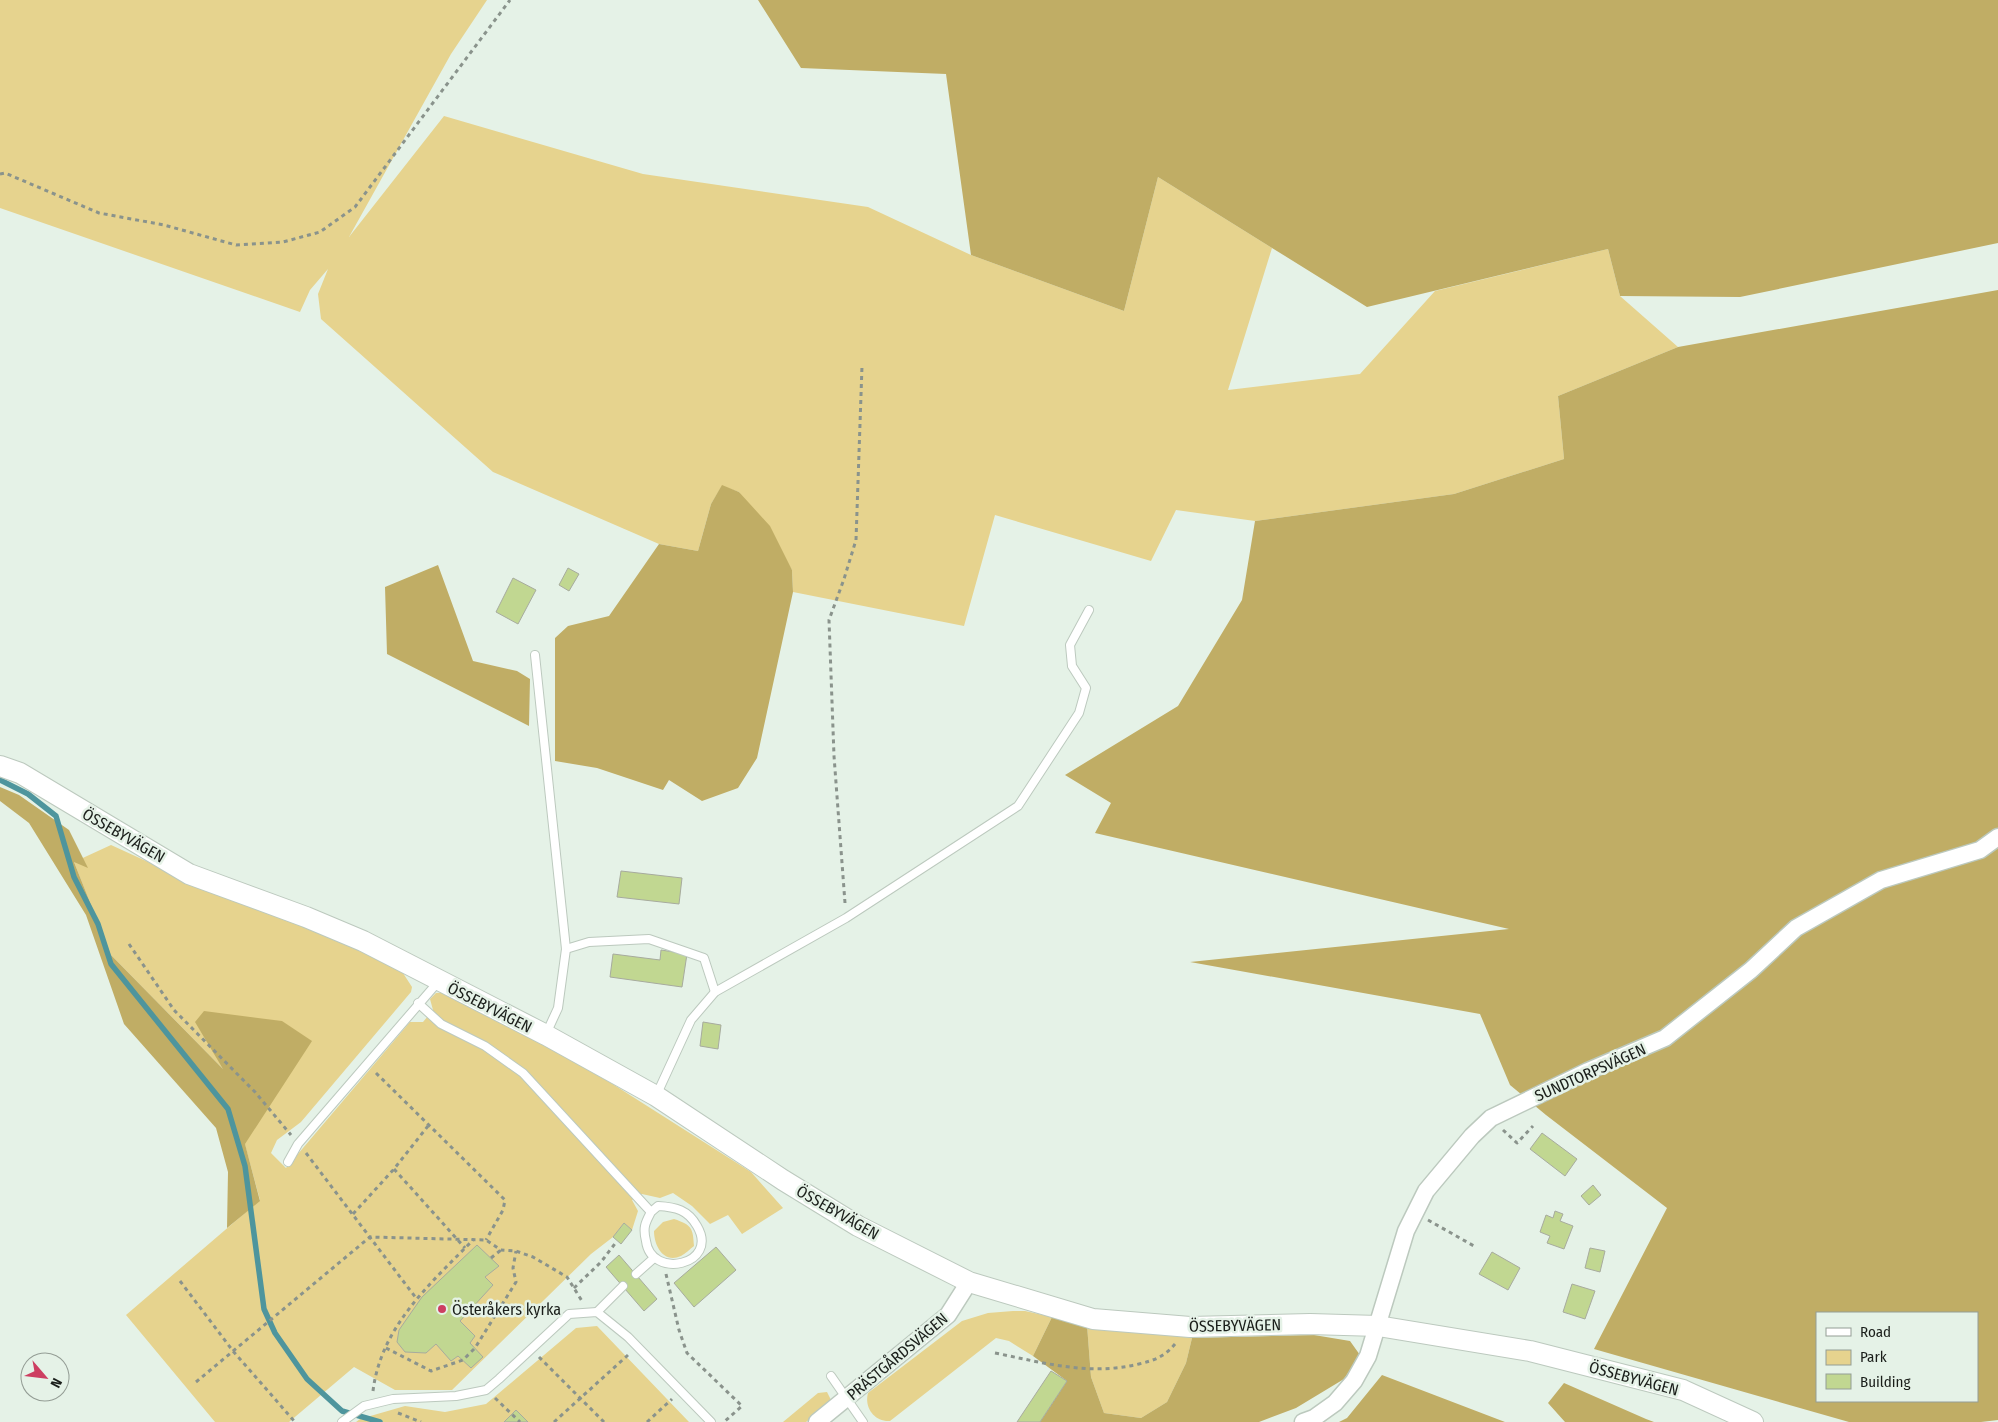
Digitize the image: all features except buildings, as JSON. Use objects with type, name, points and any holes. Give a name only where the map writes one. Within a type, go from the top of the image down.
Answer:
[{"type":"street","name":"ÖSSEBYVÄGEN","points":[[0,766],[20,773],[189,874],[306,917],[363,941],[546,1035],[656,1096],[783,1180],[858,1226],[970,1282],[1093,1319],[1190,1327],[1310,1324],[1378,1326],[1540,1353],[1683,1390],[1753,1422]]},
{"type":"street","name":"SUNDTORPSVÄGEN","points":[[1303,1422],[1314,1418],[1335,1403],[1354,1381],[1368,1356],[1406,1231],[1426,1191],[1472,1136],[1491,1118],[1588,1071],[1665,1038],[1751,970],[1796,928],[1880,880],[1980,850],[1998,837]]},
{"type":"street","name":"PRÄSTGÅRDSVÄGEN","points":[[817,1422],[948,1315],[970,1282]]},
{"type":"lane","points":[[656,1096],[691,1020],[715,992],[846,918],[1018,806],[1078,713],[1086,688],[1072,666],[1070,645],[1089,610]]},
{"type":"lane","points":[[535,655],[566,949],[558,1008],[546,1035]]},
{"type":"lane","points":[[566,949],[589,942],[649,939],[704,958],[715,992]]},
{"type":"lane","points":[[288,1162],[298,1144],[439,981]]},
{"type":"lane","points":[[418,1003],[441,1024],[485,1046],[524,1072],[651,1212]]},
{"type":"lane","points":[[658,1206],[673,1206],[692,1216],[702,1234],[703,1245],[695,1258],[680,1263],[664,1264],[654,1258],[647,1246],[644,1228],[651,1212],[658,1206]]},
{"type":"lane","points":[[636,1274],[654,1258]]},
{"type":"lane","points":[[342,1422],[364,1406],[393,1399],[456,1396],[486,1390],[569,1314],[593,1312],[623,1286]]},
{"type":"lane","points":[[593,1312],[638,1346],[711,1422]]},
{"type":"lane","points":[[831,1376],[863,1422]]},
{"type":"path","points":[[0,174],[5,173],[100,213],[164,225],[236,245],[283,242],[320,232],[355,206],[510,0]]},
{"type":"path","points":[[846,918],[834,756],[829,620],[856,540],[862,366]]},
{"type":"path","points":[[130,944],[174,1010],[255,1092],[298,1144],[416,1298]]},
{"type":"path","points":[[376,1073],[505,1200],[502,1210],[486,1240]]},
{"type":"path","points":[[1491,1118],[1517,1143],[1533,1126]]},
{"type":"path","points":[[352,1214],[394,1169],[428,1126]]},
{"type":"path","points":[[394,1169],[466,1248]]},
{"type":"path","points":[[1415,1213],[1474,1246]]},
{"type":"path","points":[[196,1382],[370,1237],[475,1239],[486,1240],[501,1250],[516,1250],[567,1276],[593,1312]]},
{"type":"path","points":[[372,1405],[375,1378],[392,1332],[416,1298],[475,1239]]},
{"type":"path","points":[[574,1288],[601,1262],[617,1240]]},
{"type":"path","points":[[491,1258],[501,1250]]},
{"type":"path","points":[[386,1348],[431,1371],[463,1360],[475,1348],[516,1282],[513,1268],[516,1250]]},
{"type":"path","points":[[664,1264],[679,1330],[688,1353],[742,1406],[724,1422]]},
{"type":"path","points":[[180,1281],[233,1351],[295,1422]]},
{"type":"path","points":[[554,1422],[638,1346]]},
{"type":"path","points":[[532,1349],[604,1422]]},
{"type":"path","points":[[995,1353],[1085,1370],[1118,1369],[1148,1362]]},
{"type":"path","points":[[486,1390],[520,1422]]},
{"type":"path","points":[[647,1422],[680,1390]]},
{"type":"path","points":[[394,1412],[421,1422]]},
{"type":"green space","points":[[0,0],[487,0],[451,54],[349,237],[444,116],[643,174],[868,207],[971,255],[1124,311],[1158,177],[1272,248],[1228,390],[1360,374],[1435,291],[1608,249],[1620,296],[1678,347],[1558,396],[1564,459],[1454,494],[1255,521],[1176,510],[1151,561],[995,515],[964,626],[793,592],[792,570],[739,492],[722,486],[711,504],[698,551],[659,544],[493,472],[321,319],[318,294],[328,269],[310,290],[300,312],[0,208]]},
{"type":"green space","points":[[111,845],[168,871],[357,945],[401,970],[412,987],[411,992],[301,1122],[277,1140],[271,1153],[286,1168],[410,1022],[423,1022],[433,1010],[430,999],[436,993],[450,992],[611,1083],[751,1172],[783,1208],[742,1234],[728,1215],[710,1224],[692,1206],[673,1193],[660,1198],[642,1194],[632,1200],[638,1211],[632,1230],[624,1223],[613,1237],[591,1254],[452,1390],[395,1390],[354,1367],[289,1422],[215,1422],[126,1315],[260,1200],[225,1071],[111,955],[74,862]]},
{"type":"green space","points":[[674,1219],[688,1225],[692,1231],[694,1246],[683,1255],[675,1258],[661,1252],[654,1236],[654,1231],[663,1222]]},
{"type":"green space","points":[[1025,1311],[1052,1317],[1033,1356],[1009,1341],[996,1338],[890,1421],[879,1419],[872,1413],[867,1398],[868,1393],[962,1321],[988,1313]]},
{"type":"green space","points":[[1087,1325],[1192,1338],[1186,1363],[1167,1402],[1141,1418],[1104,1413],[1091,1377]]},
{"type":"green space","points":[[597,1326],[689,1422],[356,1422],[360,1419],[405,1406],[445,1412],[486,1404],[576,1328]]},
{"type":"green space","points":[[827,1392],[832,1402],[806,1422],[783,1422],[818,1393]]},
{"type":"shaded area","points":[[758,0],[1998,0],[1998,243],[1740,297],[1620,296],[1608,249],[1367,307],[1158,177],[1124,311],[971,255],[946,74],[801,68]]},
{"type":"shaded area","points":[[1998,290],[1998,1420],[1981,1422],[1849,1422],[1594,1349],[1667,1208],[1510,1085],[1480,1014],[1190,962],[1509,929],[1095,833],[1111,803],[1065,775],[1178,706],[1242,600],[1255,521],[1454,494],[1564,459],[1558,396],[1678,347]]},
{"type":"shaded area","points":[[722,485],[739,492],[770,526],[792,570],[793,592],[757,758],[738,788],[702,801],[669,780],[663,790],[597,768],[555,761],[555,638],[568,626],[609,616],[659,544],[698,551],[711,504]]},
{"type":"shaded area","points":[[438,565],[473,661],[517,671],[530,679],[529,726],[387,654],[385,587]]},
{"type":"shaded area","points":[[0,787],[19,795],[69,830],[88,868],[74,862],[111,955],[223,1069],[195,1022],[204,1011],[282,1021],[312,1041],[245,1144],[260,1201],[227,1228],[228,1172],[216,1128],[124,1024],[86,915],[29,823],[0,801]]},
{"type":"shaded area","points":[[1052,1317],[1087,1325],[1091,1377],[1104,1413],[1141,1418],[1167,1402],[1186,1363],[1192,1338],[1314,1335],[1350,1341],[1360,1355],[1344,1379],[1296,1408],[1259,1422],[1040,1422],[1067,1381],[1033,1356]]},
{"type":"shaded area","points":[[1382,1375],[1505,1422],[1339,1422],[1347,1418]]},
{"type":"shaded area","points":[[1564,1383],[1654,1422],[1565,1422],[1548,1403]]},
{"type":"waterway","points":[[0,780],[28,794],[56,816],[74,877],[98,924],[111,964],[228,1109],[245,1166],[264,1309],[275,1333],[307,1379],[342,1411],[380,1422]]},
{"type":"place","name":"Österåkers kyrka","points":[[442,1309]]}]
